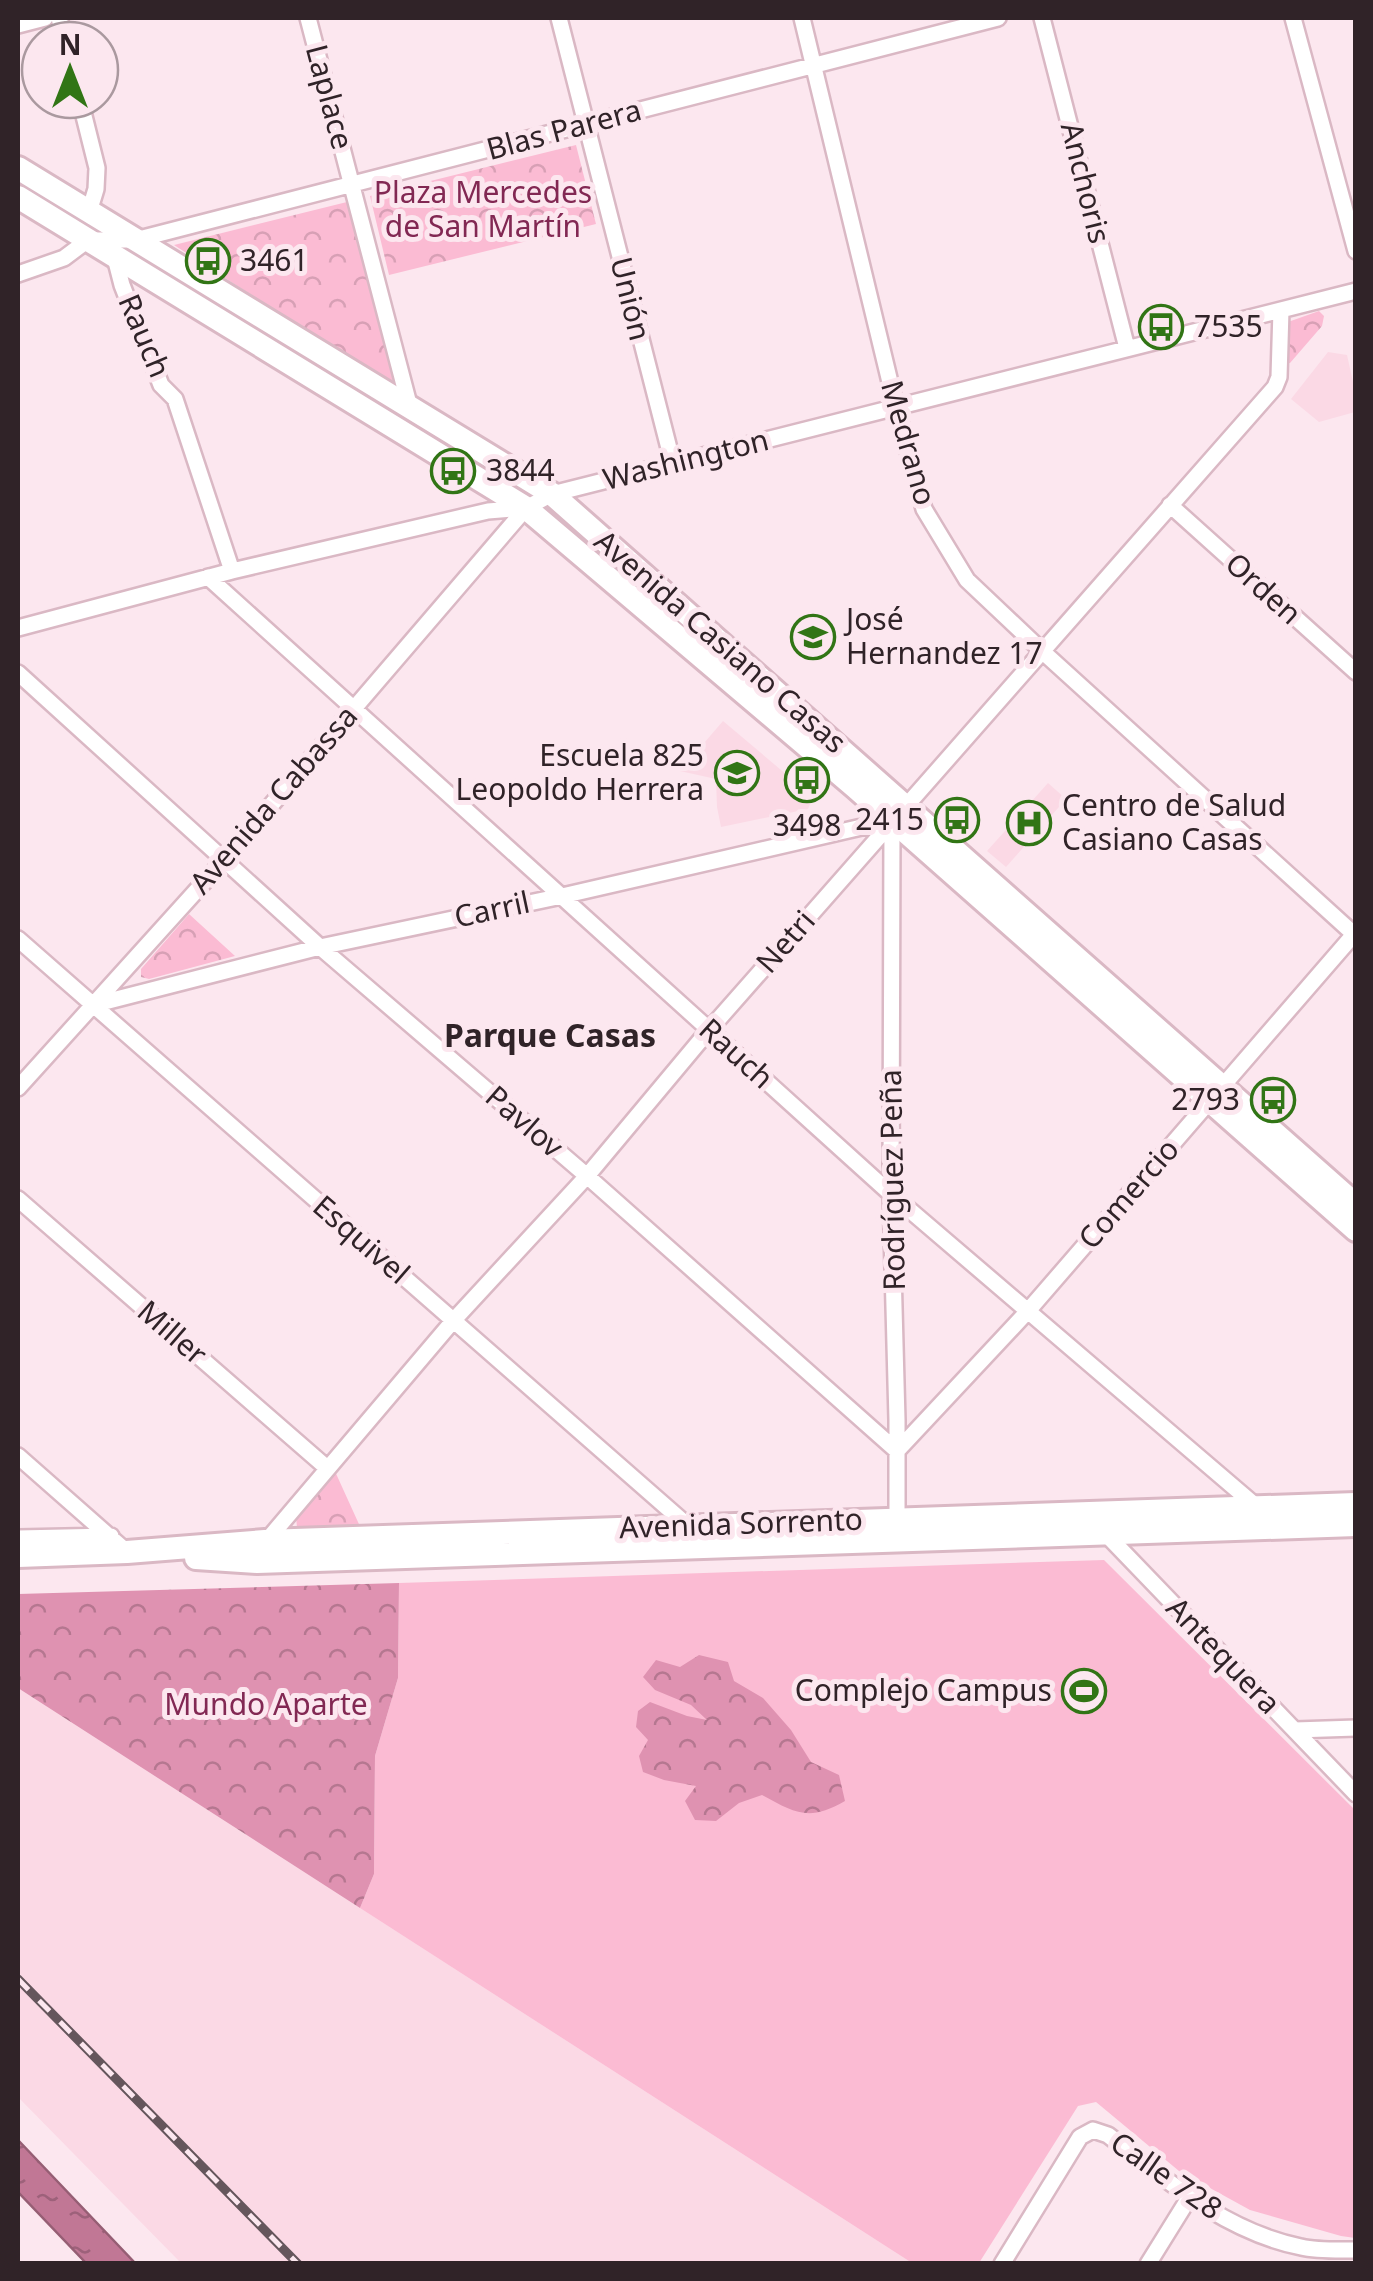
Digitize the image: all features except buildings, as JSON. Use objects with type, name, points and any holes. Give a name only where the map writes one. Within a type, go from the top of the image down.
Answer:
[{"type":"main road","name":"Avenida Casiano Casas","points":[[18,168],[552,494],[899,813],[1216,1094],[1356,1230]]},
{"type":"main road","name":"Avenida Casiano Casas","points":[[18,198],[104,246],[526,508],[899,813]]},
{"type":"main road","name":"Avenida Casiano Casas","points":[[1216,1094],[1356,1206]]},
{"type":"main road","name":"Avenida Sorrento","points":[[1258,1518],[1356,1504]]},
{"type":"main road","name":"Avenida Sorrento","points":[[18,1556],[119,1544],[261,1552],[1258,1518],[1356,1525]]},
{"type":"street","points":[[18,25],[45,18]]},
{"type":"street","name":"Laplace","points":[[308,18],[410,408]]},
{"type":"street","name":"Unión","points":[[559,18],[673,464]]},
{"type":"street","name":"Medrano","points":[[802,18],[924,509],[967,580],[1355,934]]},
{"type":"street","name":"Blas Parera","points":[[18,274],[104,246],[998,18]]},
{"type":"street","name":"Anchoris","points":[[1042,18],[1127,348]]},
{"type":"street","points":[[1293,18],[1356,251]]},
{"type":"street","points":[[85,120],[97,168],[89,212]]},
{"type":"street","name":"Rauch","points":[[89,212],[161,385],[175,399],[232,571]]},
{"type":"street","name":"Washington","points":[[18,628],[232,571],[488,511],[526,508],[552,494],[1356,291]]},
{"type":"street","name":"Netri","points":[[261,1552],[453,1321],[586,1176],[709,1030],[1274,387],[1282,310]]},
{"type":"street","name":"Orden","points":[[1170,506],[1356,672]]},
{"type":"street","name":"Avenida Cabassa","points":[[18,1088],[224,860],[526,508]]},
{"type":"street","name":"Rauch","points":[[208,577],[891,1194],[1258,1518]]},
{"type":"street","name":"Pavlov","points":[[18,673],[320,946],[897,1451]]},
{"type":"street","name":"Carril","points":[[93,1004],[320,946],[562,896],[899,813]]},
{"type":"street","name":"Rodríguez Peña","points":[[897,1530],[891,1194],[899,813]]},
{"type":"street","name":"Comercio","points":[[897,1451],[1027,1312],[1355,934]]},
{"type":"street","name":"Esquivel","points":[[18,939],[453,1321],[689,1537]]},
{"type":"street","name":"Miller","points":[[18,1199],[328,1468]]},
{"type":"street","points":[[18,1456],[119,1544]]},
{"type":"street","name":"Antequera","points":[[1102,1523],[1356,1794]]},
{"type":"street","points":[[18,1538],[119,1544]]},
{"type":"street","points":[[1295,1730],[1356,1728]]},
{"type":"street","name":"Calle 728","points":[[1002,2264],[1080,2137],[1093,2130],[1108,2135],[1190,2198],[1254,2233],[1303,2248],[1356,2250]]},
{"type":"street","points":[[1148,2264],[1190,2198]]},
{"type":"street","points":[[1294,2264],[1303,2248]]},
{"type":"shaded area","points":[[1328,352],[1347,355],[1355,412],[1319,422],[1291,399]]},
{"type":"shaded area","name":"Escuela 825 Leopoldo Herrera","points":[[723,721],[813,797],[808,809],[721,827],[716,779],[680,771]]},
{"type":"shaded area","name":"Centro de Salud Casiano Casas","points":[[1048,783],[1066,799],[1006,867],[987,851]]},
{"type":"shaded area","points":[[18,1688],[912,2263],[181,2263],[18,2097]]},
{"type":"green space","name":"Plaza Mercedes de San Martín","points":[[576,145],[596,224],[389,275],[370,196]]},
{"type":"green space","name":"Plaza Mercedes de San Martín","points":[[351,201],[398,390],[174,245]]},
{"type":"green space","points":[[1319,311],[1324,316],[1322,326],[1287,363],[1288,322]]},
{"type":"green space","points":[[189,914],[235,956],[149,979],[141,977],[141,969]]},
{"type":"green space","points":[[333,1467],[363,1533],[302,1533],[297,1528],[296,1515]]},
{"type":"green space","points":[[1104,1560],[1355,1810],[1355,2238],[1250,2210],[1179,2171],[1096,2102],[1078,2106],[979,2263],[912,2263],[360,1908],[374,1874],[375,1756],[398,1678],[399,1583]]},
{"type":"green space","name":"Mundo Aparte","points":[[399,1583],[398,1678],[375,1756],[374,1874],[360,1908],[18,1688],[18,1594]]},
{"type":"green space","points":[[699,1655],[728,1662],[734,1681],[763,1698],[791,1730],[811,1762],[839,1775],[845,1801],[832,1808],[802,1813],[762,1795],[739,1803],[716,1821],[695,1820],[685,1801],[696,1786],[643,1772],[639,1756],[648,1740],[636,1727],[638,1711],[650,1702],[707,1720],[691,1705],[655,1690],[643,1677],[656,1660],[680,1667]]},
{"type":"water","points":[[18,2140],[135,2263],[86,2263],[18,2192]]},
{"type":"railway","points":[[18,1979],[298,2264]]},
{"type":"place","name":"3461","points":[[208,261]]},
{"type":"place","name":"7535","points":[[1161,327]]},
{"type":"place","name":"3844","points":[[453,471]]},
{"type":"place","name":"José Hernandez 17","points":[[813,637]]},
{"type":"place","name":"Escuela 825 Leopoldo Herrera","points":[[737,773]]},
{"type":"place","name":"3498","points":[[807,780]]},
{"type":"place","name":"2415","points":[[957,820]]},
{"type":"place","name":"Centro de Salud Casiano Casas","points":[[1029,823]]},
{"type":"place","name":"2793","points":[[1273,1100]]},
{"type":"place","name":"Complejo Campus","points":[[1084,1691]]},
{"type":"district","name":"Parque Casas","points":[[550,1036]]}]
